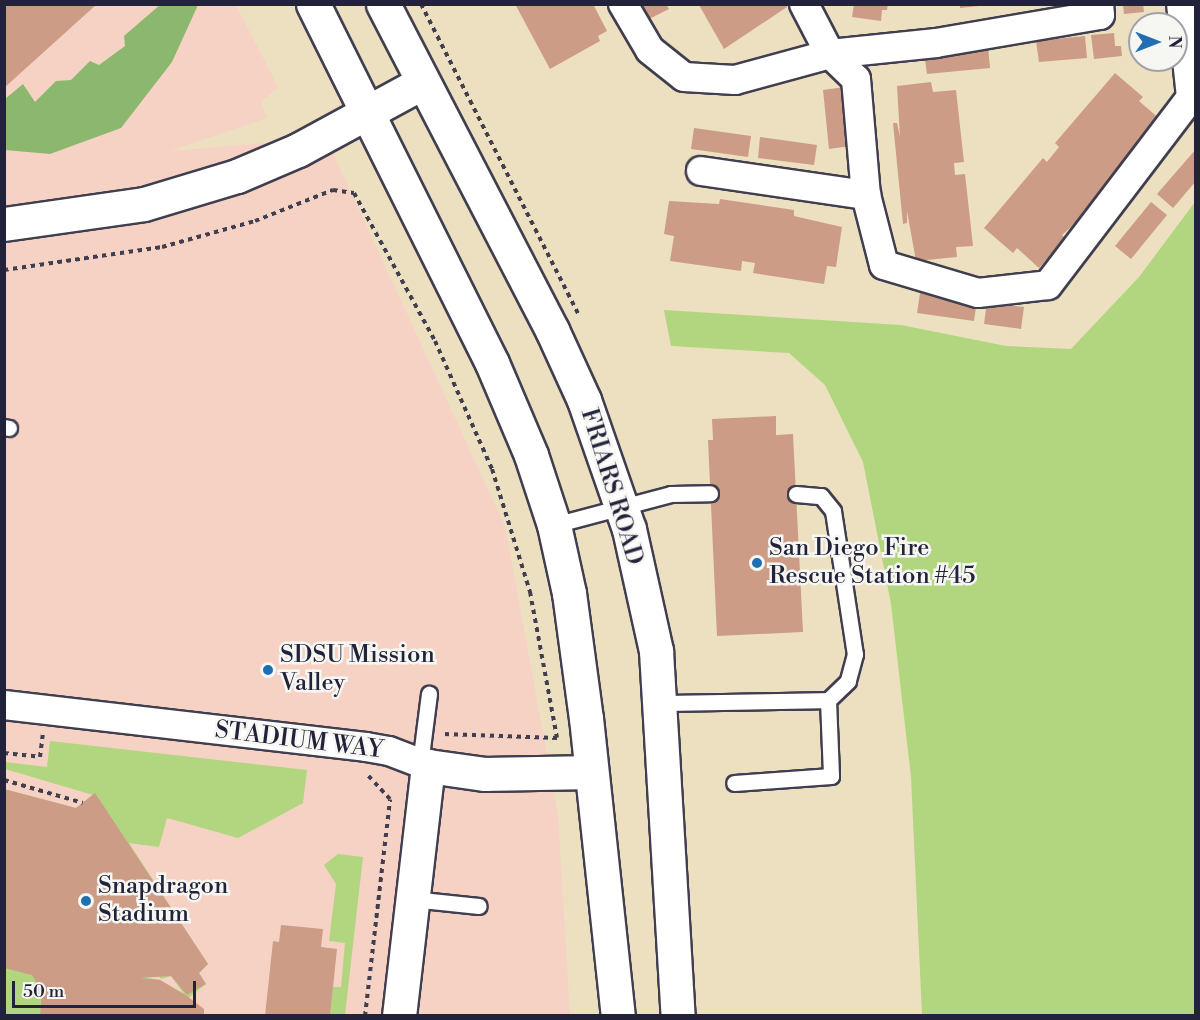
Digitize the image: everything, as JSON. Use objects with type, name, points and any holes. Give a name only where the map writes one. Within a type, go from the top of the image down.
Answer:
[{"type":"main road","points":[[313,4],[492,363],[531,455],[554,525],[569,593],[618,1016]]},
{"type":"main road","name":"FRIARS ROAD","points":[[383,4],[556,340],[584,400],[622,508],[656,651],[679,1009]]},
{"type":"main road","points":[[4,224],[103,212],[189,192],[298,150],[368,114],[423,82]]},
{"type":"main road","points":[[399,1016],[424,765]]},
{"type":"main road","name":"STADIUM WAY","points":[[424,765],[485,774],[591,772]]},
{"type":"street","points":[[623,4],[650,50],[684,77],[735,80],[830,54],[936,43],[1100,15],[1099,4]]},
{"type":"street","points":[[804,4],[830,54],[856,79],[866,195],[884,265],[978,292],[1048,285],[1191,97],[1181,4]]},
{"type":"street","points":[[701,171],[866,195]]},
{"type":"street","name":"STADIUM WAY","points":[[4,705],[377,749],[424,765]]},
{"type":"lane","points":[[554,525],[671,494],[710,493]]},
{"type":"lane","points":[[659,703],[828,700],[848,681],[855,654],[833,511],[821,496],[796,494]]},
{"type":"lane","points":[[424,765],[424,732],[429,693]]},
{"type":"lane","points":[[734,783],[831,777],[828,700]]},
{"type":"lane","points":[[412,899],[479,906]]},
{"type":"path","points":[[421,4],[489,141]]},
{"type":"path","points":[[4,270],[162,247],[255,221],[333,190],[354,193],[445,362],[492,469],[530,592],[557,738],[424,732]]},
{"type":"path","points":[[4,753],[40,757],[43,734]]},
{"type":"path","points":[[363,770],[390,799],[365,1016]]},
{"type":"path","points":[[4,780],[83,803]]},
{"type":"shaded area","name":"SDSU Mission Valley","points":[[5,5],[236,5],[277,88],[261,102],[267,118],[170,151],[326,138],[505,526],[558,814],[570,1015],[5,1016]]},
{"type":"green space","points":[[161,4],[198,5],[172,62],[121,128],[50,154],[5,150],[5,99],[23,84],[35,102],[56,81],[71,80],[90,61],[99,65],[125,46],[124,36]]},
{"type":"green space","points":[[1195,202],[1195,1015],[922,1015],[911,777],[891,604],[863,462],[825,385],[789,353],[671,346],[664,310],[901,325],[1006,346],[1071,349],[1139,277]]},
{"type":"green space","name":"Snapdragon Stadium","points":[[50,741],[307,770],[303,803],[238,838],[167,818],[159,847],[129,843],[208,964],[199,973],[206,984],[187,999],[204,1009],[204,1015],[5,1015],[4,789],[76,808],[93,795],[5,769],[5,762],[47,767]],"holes":[[[157,974],[161,979],[171,976],[183,993],[160,980],[143,977]]]},
{"type":"green space","points":[[338,854],[363,857],[345,1015],[330,1016],[333,987],[341,987],[345,943],[329,941],[336,884],[324,865]]},
{"type":"building","points":[[4,4],[97,4],[4,88]]},
{"type":"building","points":[[515,4],[593,4],[607,31],[598,36],[600,41],[550,69]]},
{"type":"building","points":[[642,4],[666,4],[669,9],[649,19]]},
{"type":"building","points":[[854,4],[888,4],[887,10],[882,10],[881,21],[852,17]]},
{"type":"building","points":[[960,4],[979,4],[979,6],[960,8]]},
{"type":"building","points":[[1123,4],[1143,4],[1144,12],[1124,14]]},
{"type":"building","points":[[699,5],[786,5],[787,7],[724,49]]},
{"type":"building","points":[[1114,33],[1115,46],[1121,46],[1122,56],[1094,59],[1091,35]]},
{"type":"building","points":[[1085,36],[1087,58],[1039,62],[1036,41]]},
{"type":"building","points":[[988,46],[990,68],[927,74],[924,52]]},
{"type":"building","points":[[1115,73],[1143,97],[1139,101],[1162,121],[1125,160],[1128,163],[1116,177],[1111,176],[1115,180],[1088,211],[1083,210],[1087,213],[1062,235],[1065,238],[1039,268],[1017,248],[1013,253],[984,228],[1043,158],[1047,162],[1059,147],[1055,143]]},
{"type":"building","points":[[931,82],[933,92],[956,90],[964,162],[954,163],[955,175],[965,174],[973,246],[956,247],[957,257],[916,261],[907,211],[907,223],[903,224],[893,123],[897,123],[900,137],[897,86]]},
{"type":"building","points":[[844,87],[850,146],[829,149],[823,90]]},
{"type":"building","points":[[694,128],[751,136],[748,157],[691,149]]},
{"type":"building","points":[[760,137],[817,145],[814,165],[758,158]]},
{"type":"building","points":[[1196,149],[1196,181],[1173,208],[1157,194]]},
{"type":"building","points":[[720,199],[794,210],[794,216],[842,227],[836,267],[827,266],[824,284],[753,273],[755,263],[742,261],[741,271],[670,261],[674,236],[664,234],[669,201],[719,204]]},
{"type":"building","points":[[1151,202],[1167,215],[1131,259],[1115,246]]},
{"type":"building","points":[[920,293],[977,300],[974,321],[917,313]]},
{"type":"building","points":[[987,302],[1024,307],[1021,329],[984,324]]},
{"type":"building","name":"San Diego Fire Rescue Station #45","points":[[776,416],[776,435],[793,434],[803,632],[717,636],[708,440],[713,440],[712,419]]},
{"type":"building","name":"Snapdragon Stadium","points":[[4,789],[76,808],[95,793],[208,964],[199,973],[206,984],[187,995],[171,976],[140,978],[160,980],[187,996],[204,1009],[204,1016],[40,1016],[42,992],[32,975],[4,968]]},
{"type":"building","points":[[281,925],[323,929],[321,947],[337,949],[330,1016],[265,1016],[273,941],[279,942]]},
{"type":"place","name":"San Diego Fire Rescue Station #45","points":[[757,563]]},
{"type":"place","name":"SDSU Mission Valley","points":[[268,670]]},
{"type":"place","name":"Snapdragon Stadium","points":[[86,901]]}]
